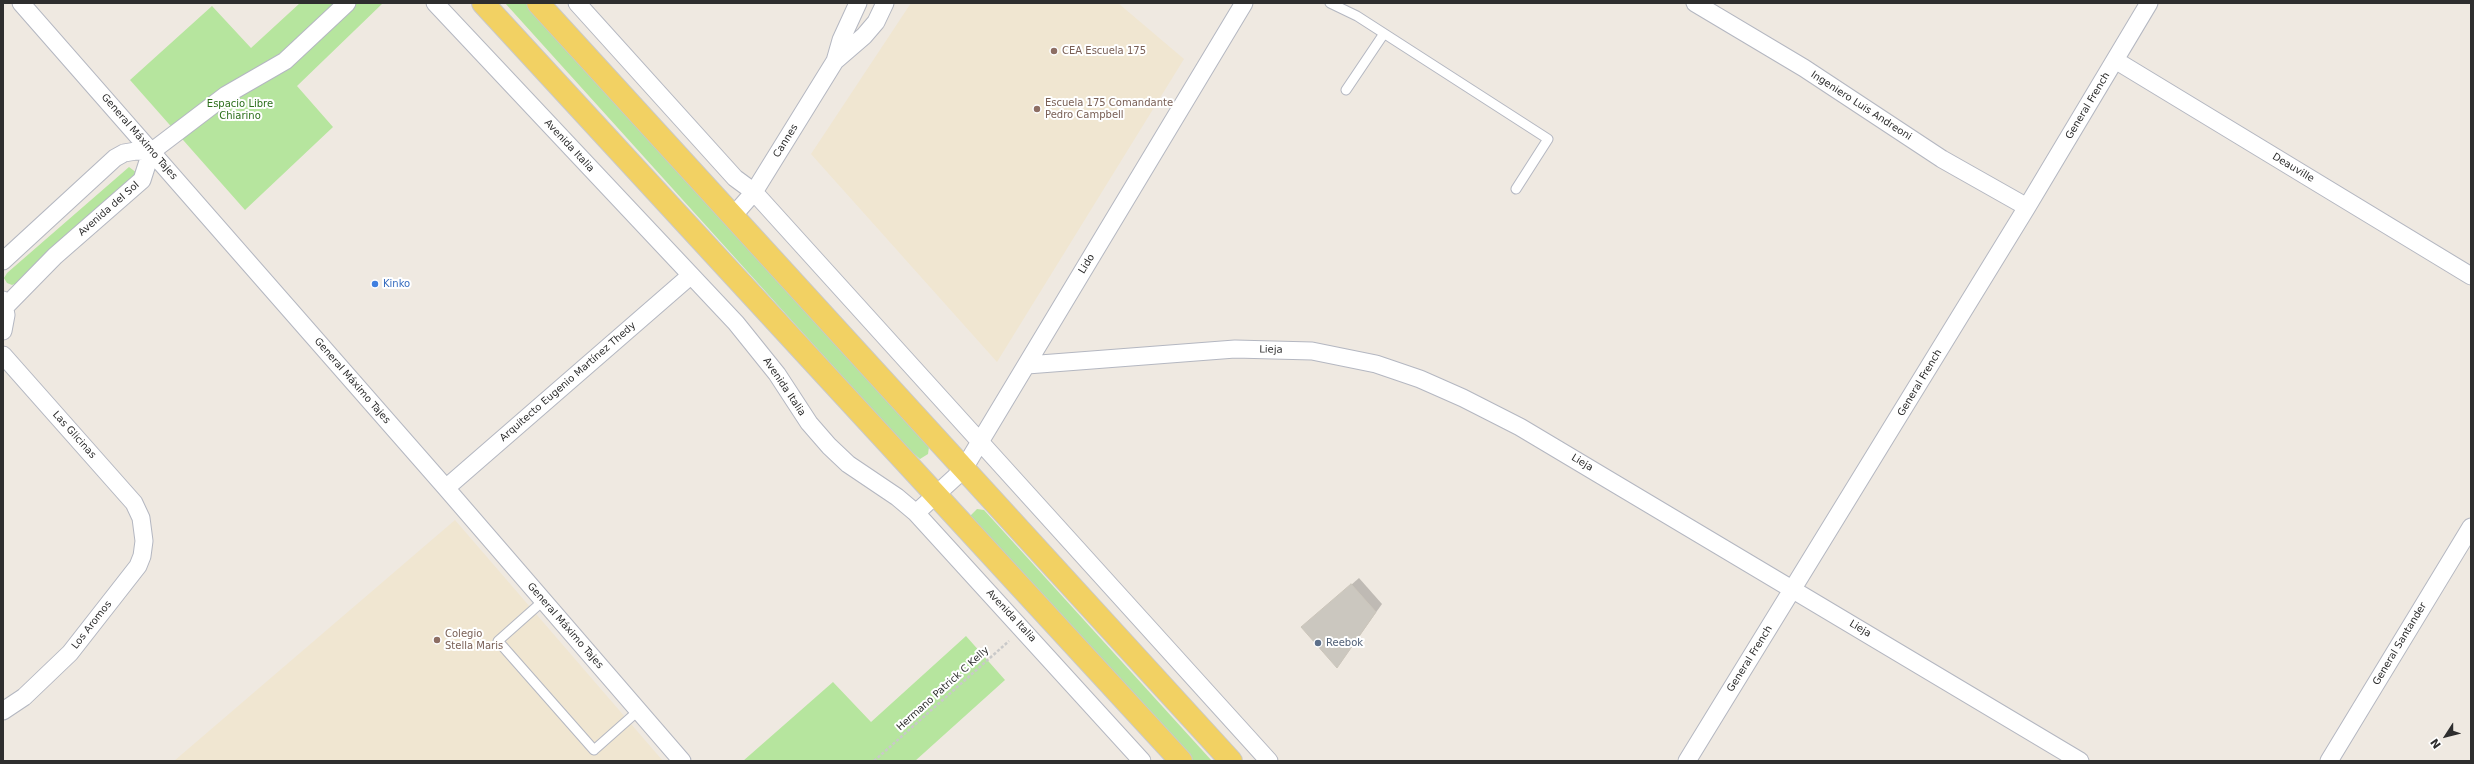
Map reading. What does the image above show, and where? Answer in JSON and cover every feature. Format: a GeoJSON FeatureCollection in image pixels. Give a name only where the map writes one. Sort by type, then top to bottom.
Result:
{"type":"FeatureCollection","features":[{"type":"Feature","properties":{"kind":"main road"},"geometry":{"type":"LineString","coordinates":[[483,3],[1181,761]]}},
{"type":"Feature","properties":{"kind":"main road"},"geometry":{"type":"LineString","coordinates":[[538,3],[963,470],[1066,578],[1231,761]]}},
{"type":"Feature","properties":{"kind":"street","name":"General Máximo Tajes"},"geometry":{"type":"LineString","coordinates":[[20,3],[446,488],[682,761]]}},
{"type":"Feature","properties":{"kind":"street"},"geometry":{"type":"LineString","coordinates":[[3,261],[115,158],[124,153],[136,151],[151,152],[226,95],[285,61],[347,3]]}},
{"type":"Feature","properties":{"kind":"street","name":"Avenida Italia"},"geometry":{"type":"LineString","coordinates":[[435,3],[690,276],[736,323],[777,374],[809,423],[829,446],[848,464],[896,497],[916,513],[1142,761]]}},
{"type":"Feature","properties":{"kind":"street"},"geometry":{"type":"LineString","coordinates":[[577,3],[735,178],[754,192],[1269,761]]}},
{"type":"Feature","properties":{"kind":"street","name":"Cannes"},"geometry":{"type":"LineString","coordinates":[[733,216],[754,192],[835,61],[841,40],[858,3]]}},
{"type":"Feature","properties":{"kind":"street","name":"Cannes"},"geometry":{"type":"LineString","coordinates":[[835,61],[864,36],[876,22],[885,3]]}},
{"type":"Feature","properties":{"kind":"street","name":"Lido"},"geometry":{"type":"LineString","coordinates":[[916,513],[963,470],[1244,3]]}},
{"type":"Feature","properties":{"kind":"street","name":"Ingeniero Luis Andreoni"},"geometry":{"type":"LineString","coordinates":[[1695,3],[1804,68],[1942,159],[2027,207]]}},
{"type":"Feature","properties":{"kind":"street","name":"General French"},"geometry":{"type":"LineString","coordinates":[[1687,761],[1794,589],[2027,207],[2149,3]]}},
{"type":"Feature","properties":{"kind":"street","name":"Deauville"},"geometry":{"type":"LineString","coordinates":[[2115,60],[2471,276]]}},
{"type":"Feature","properties":{"kind":"street","name":"Avenida del Sol"},"geometry":{"type":"LineString","coordinates":[[4,304],[142,180],[151,152]]}},
{"type":"Feature","properties":{"kind":"street","name":"Arquitecto Eugenio Martínez Thedy"},"geometry":{"type":"LineString","coordinates":[[446,488],[690,276]]}},
{"type":"Feature","properties":{"kind":"street"},"geometry":{"type":"LineString","coordinates":[[3,331],[6,315],[4,304]]}},
{"type":"Feature","properties":{"kind":"street","name":"Lieja"},"geometry":{"type":"LineString","coordinates":[[1027,365],[1235,349],[1312,351],[1376,364],[1463,398],[1520,427],[1794,589],[2080,761]]}},
{"type":"Feature","properties":{"kind":"street","name":"Las Glicinas"},"geometry":{"type":"LineString","coordinates":[[3,355],[122,488],[134,503],[141,518]]}},
{"type":"Feature","properties":{"kind":"street","name":"Los Aromos"},"geometry":{"type":"LineString","coordinates":[[3,711],[24,697],[61,662],[138,566],[144,548],[141,518]]}},
{"type":"Feature","properties":{"kind":"street","name":"General Santander"},"geometry":{"type":"LineString","coordinates":[[2329,761],[2471,527]]}},
{"type":"Feature","properties":{"kind":"lane"},"geometry":{"type":"LineString","coordinates":[[1330,3],[1357,16],[1383,35],[1548,139],[1516,189]]}},
{"type":"Feature","properties":{"kind":"lane"},"geometry":{"type":"LineString","coordinates":[[1346,90],[1383,35]]}},
{"type":"Feature","properties":{"kind":"lane"},"geometry":{"type":"LineString","coordinates":[[543,601],[498,641],[594,750],[638,711]]}},
{"type":"Feature","properties":{"kind":"path","name":"Hermano Patrick C Kelly"},"geometry":{"type":"LineString","coordinates":[[874,761],[1022,628]]}},
{"type":"Feature","properties":{"kind":"shaded area"},"geometry":{"type":"Polygon","coordinates":[[[911,3],[1118,3],[1184,59],[997,362],[811,154],[911,3]]]}},
{"type":"Feature","properties":{"kind":"shaded area","name":"Colegio Stella Maris"},"geometry":{"type":"Polygon","coordinates":[[[455,520],[663,761],[174,761],[455,520]]]}},
{"type":"Feature","properties":{"kind":"green space","name":"Espacio Libre Chiarino"},"geometry":{"type":"Polygon","coordinates":[[[300,3],[383,3],[297,86],[333,127],[245,210],[130,80],[212,6],[251,48],[300,3]]]}},
{"type":"Feature","properties":{"kind":"green space"},"geometry":{"type":"Polygon","coordinates":[[[505,3],[528,3],[929,447],[928,454],[920,459],[905,446],[505,3]]]}},
{"type":"Feature","properties":{"kind":"green space"},"geometry":{"type":"Polygon","coordinates":[[[129,167],[137,173],[133,180],[17,283],[12,285],[7,283],[4,278],[7,273],[129,167]]]}},
{"type":"Feature","properties":{"kind":"green space"},"geometry":{"type":"Polygon","coordinates":[[[977,509],[984,510],[1212,761],[1189,761],[971,519],[971,515],[977,509]]]}},
{"type":"Feature","properties":{"kind":"green space"},"geometry":{"type":"Polygon","coordinates":[[[966,636],[1005,680],[915,761],[743,761],[833,682],[871,722],[966,636]]]}},
{"type":"Feature","properties":{"kind":"building"},"geometry":{"type":"Polygon","coordinates":[[[1351,584],[1376,612],[1337,668],[1301,627],[1351,584]]]}},
{"type":"Feature","properties":{"kind":"place","name":"CEA Escuela 175"},"geometry":{"type":"Point","coordinates":[1054,51]}},
{"type":"Feature","properties":{"kind":"place","name":"Escuela 175 Comandante Pedro Campbell"},"geometry":{"type":"Point","coordinates":[1037,109]}},
{"type":"Feature","properties":{"kind":"place","name":"Kinko"},"geometry":{"type":"Point","coordinates":[375,284]}},
{"type":"Feature","properties":{"kind":"place","name":"Colegio Stella Maris"},"geometry":{"type":"Point","coordinates":[437,640]}},
{"type":"Feature","properties":{"kind":"place","name":"Reebok"},"geometry":{"type":"Point","coordinates":[1318,643]}}]}
